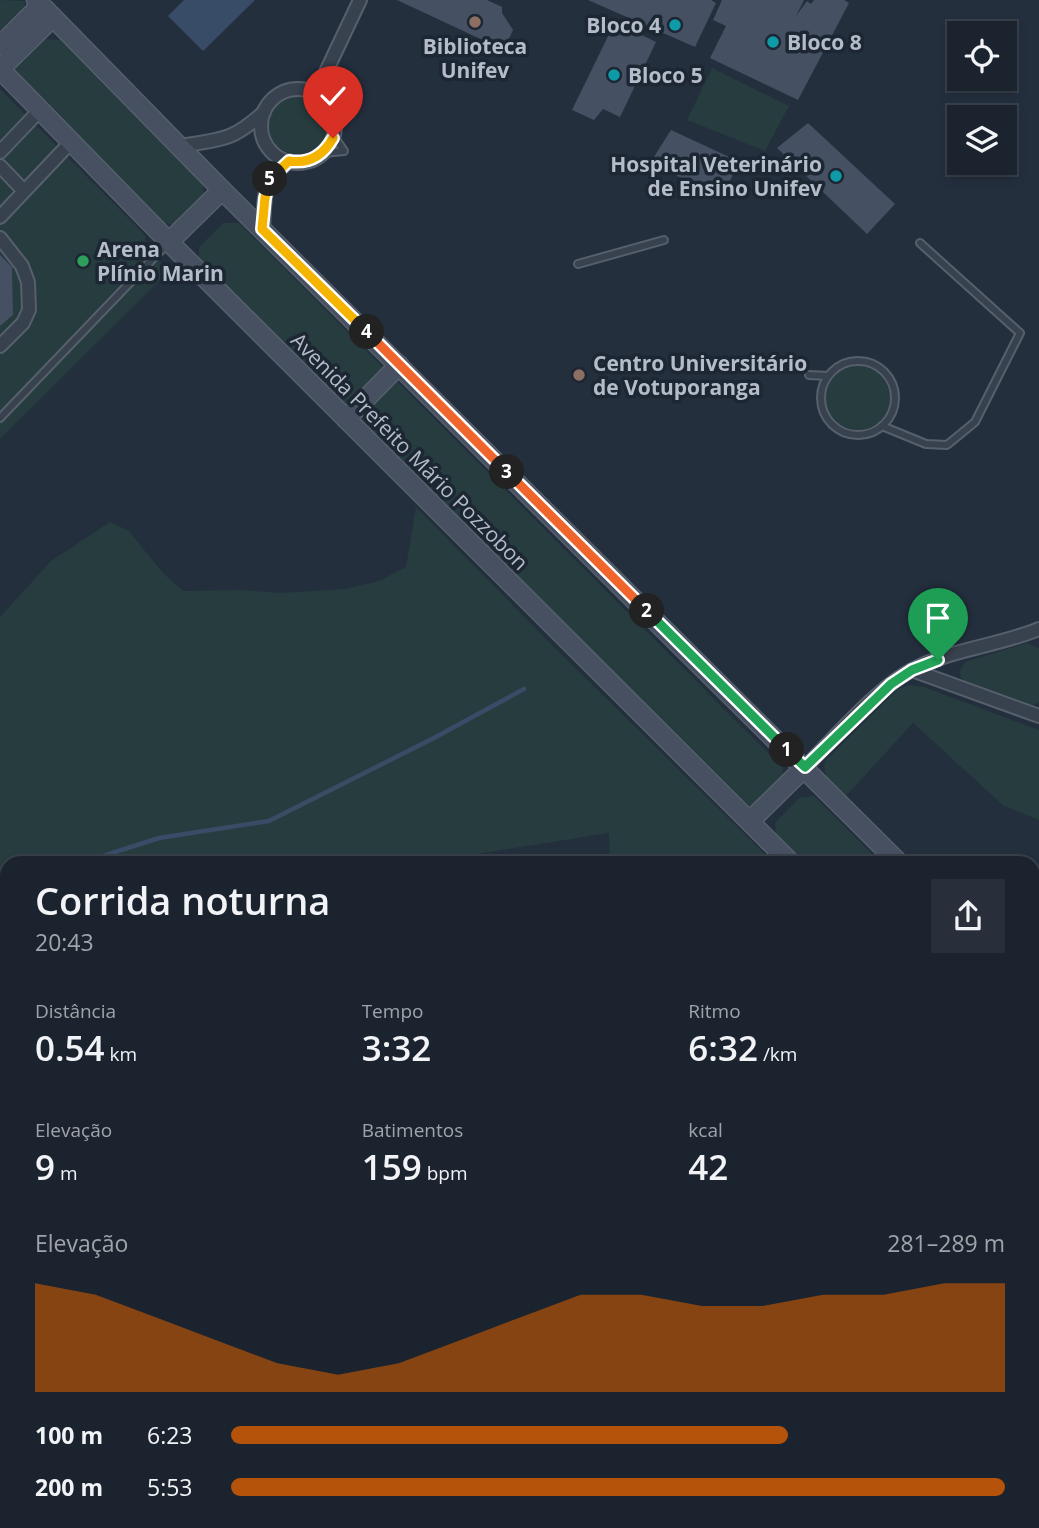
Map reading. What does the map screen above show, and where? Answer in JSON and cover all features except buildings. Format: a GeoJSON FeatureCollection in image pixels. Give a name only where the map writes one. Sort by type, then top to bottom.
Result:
{"type":"FeatureCollection","features":[{"type":"Feature","properties":{"kind":"street"},"geometry":{"type":"LineString","coordinates":[[321,97],[325,74],[360,0]]}},
{"type":"Feature","properties":{"kind":"street"},"geometry":{"type":"LineString","coordinates":[[0,46],[46,6]]}},
{"type":"Feature","properties":{"kind":"street"},"geometry":{"type":"LineString","coordinates":[[3,76],[46,6]]}},
{"type":"Feature","properties":{"kind":"street"},"geometry":{"type":"LineString","coordinates":[[46,6],[222,190],[893,856]]}},
{"type":"Feature","properties":{"kind":"street"},"geometry":{"type":"LineString","coordinates":[[304,89],[325,74]]}},
{"type":"Feature","properties":{"kind":"street","name":"Avenida Prefeito Mário Pozzobon"},"geometry":{"type":"LineString","coordinates":[[3,76],[784,856]]}},
{"type":"Feature","properties":{"kind":"street"},"geometry":{"type":"LineString","coordinates":[[304,89],[321,97],[332,111],[335,120],[334,135],[323,153],[307,161],[280,158],[267,145],[261,128],[268,105],[288,90],[304,89]]}},
{"type":"Feature","properties":{"kind":"street"},"geometry":{"type":"LineString","coordinates":[[24,191],[1,169],[9,160],[1,149],[40,110]]}},
{"type":"Feature","properties":{"kind":"street"},"geometry":{"type":"LineString","coordinates":[[180,146],[231,137],[264,112]]}},
{"type":"Feature","properties":{"kind":"street"},"geometry":{"type":"LineString","coordinates":[[0,217],[71,142]]}},
{"type":"Feature","properties":{"kind":"street"},"geometry":{"type":"LineString","coordinates":[[262,229],[268,184],[272,176],[289,161]]}},
{"type":"Feature","properties":{"kind":"street"},"geometry":{"type":"LineString","coordinates":[[169,242],[222,190]]}},
{"type":"Feature","properties":{"kind":"street"},"geometry":{"type":"LineString","coordinates":[[0,238],[22,266],[28,282],[29,310],[23,323],[0,346]]}},
{"type":"Feature","properties":{"kind":"street"},"geometry":{"type":"LineString","coordinates":[[346,419],[399,365]]}},
{"type":"Feature","properties":{"kind":"street"},"geometry":{"type":"LineString","coordinates":[[750,821],[891,684],[912,670],[1037,632]]}},
{"type":"Feature","properties":{"kind":"street"},"geometry":{"type":"LineString","coordinates":[[912,670],[1039,716]]}},
{"type":"Feature","properties":{"kind":"lane"},"geometry":{"type":"LineString","coordinates":[[578,264],[664,240]]}},
{"type":"Feature","properties":{"kind":"lane"},"geometry":{"type":"LineString","coordinates":[[0,418],[169,242]]}},
{"type":"Feature","properties":{"kind":"lane"},"geometry":{"type":"LineString","coordinates":[[882,426],[926,444],[947,445],[975,422],[1020,333],[920,243]]}},
{"type":"Feature","properties":{"kind":"lane"},"geometry":{"type":"LineString","coordinates":[[860,361],[873,364],[891,381],[895,393],[894,405],[882,426],[862,435],[841,431],[832,425],[821,406],[823,385],[837,367],[860,361]]}},
{"type":"Feature","properties":{"kind":"lane"},"geometry":{"type":"LineString","coordinates":[[823,385],[809,374],[828,376]]}},
{"type":"Feature","properties":{"kind":"green space"},"geometry":{"type":"Polygon","coordinates":[[[0,0],[25,1],[23,15],[0,38],[0,0]]]}},
{"type":"Feature","properties":{"kind":"green space"},"geometry":{"type":"Polygon","coordinates":[[[41,39],[62,40],[203,182],[204,199],[174,225],[159,222],[15,78],[16,62],[41,39]]]}},
{"type":"Feature","properties":{"kind":"green space"},"geometry":{"type":"Polygon","coordinates":[[[712,68],[789,106],[765,151],[687,120],[712,68]]]}},
{"type":"Feature","properties":{"kind":"green space","name":"Arena Plínio Marin"},"geometry":{"type":"Polygon","coordinates":[[[0,89],[145,235],[146,247],[177,278],[162,278],[0,439],[0,326],[13,315],[12,267],[0,255],[0,89]]]}},
{"type":"Feature","properties":{"kind":"green space"},"geometry":{"type":"Polygon","coordinates":[[[298,94],[310,96],[323,107],[328,124],[326,136],[315,149],[298,154],[286,152],[273,141],[268,124],[270,112],[281,99],[298,94]]]}},
{"type":"Feature","properties":{"kind":"green space"},"geometry":{"type":"Polygon","coordinates":[[[223,223],[239,223],[783,768],[782,784],[758,806],[741,806],[199,264],[199,247],[223,223]]]}},
{"type":"Feature","properties":{"kind":"green space"},"geometry":{"type":"Polygon","coordinates":[[[858,366],[876,372],[884,380],[890,398],[884,416],[876,424],[858,430],[840,424],[832,416],[826,398],[832,380],[840,372],[858,366]]]}},
{"type":"Feature","properties":{"kind":"green space"},"geometry":{"type":"Polygon","coordinates":[[[416,507],[767,856],[610,856],[609,833],[465,856],[0,856],[0,617],[51,561],[110,522],[129,531],[162,572],[183,591],[240,590],[280,593],[345,589],[379,581],[406,567],[416,507]]]}},
{"type":"Feature","properties":{"kind":"green space"},"geometry":{"type":"Polygon","coordinates":[[[1027,643],[1039,648],[1039,703],[1032,705],[970,684],[961,678],[960,670],[965,662],[1027,643]]]}},
{"type":"Feature","properties":{"kind":"green space"},"geometry":{"type":"Polygon","coordinates":[[[909,685],[924,687],[1039,730],[1039,820],[1004,806],[913,723],[844,798],[827,777],[825,761],[898,689],[909,685]]]}},
{"type":"Feature","properties":{"kind":"green space"},"geometry":{"type":"Polygon","coordinates":[[[814,796],[874,856],[795,856],[776,837],[775,823],[799,798],[814,796]]]}},
{"type":"Feature","properties":{"kind":"water"},"geometry":{"type":"Polygon","coordinates":[[[184,0],[255,0],[203,51],[168,16],[184,0]]]}},
{"type":"Feature","properties":{"kind":"waterway"},"geometry":{"type":"LineString","coordinates":[[103,856],[159,838],[269,821],[432,739],[524,689]]}},
{"type":"Feature","properties":{"kind":"place","name":"Biblioteca Unifev"},"geometry":{"type":"Point","coordinates":[475,22]}},
{"type":"Feature","properties":{"kind":"place","name":"Bloco 4"},"geometry":{"type":"Point","coordinates":[675,25]}},
{"type":"Feature","properties":{"kind":"place","name":"Bloco 8"},"geometry":{"type":"Point","coordinates":[773,42]}},
{"type":"Feature","properties":{"kind":"place","name":"Bloco 5"},"geometry":{"type":"Point","coordinates":[614,75]}},
{"type":"Feature","properties":{"kind":"place","name":"Hospital Veterinário de Ensino Unifev"},"geometry":{"type":"Point","coordinates":[836,176]}},
{"type":"Feature","properties":{"kind":"place","name":"Arena Plínio Marin"},"geometry":{"type":"Point","coordinates":[83,261]}},
{"type":"Feature","properties":{"kind":"place","name":"Centro Universitário de Votuporanga"},"geometry":{"type":"Point","coordinates":[579,375]}},
{"type":"Feature","properties":{"kind":"route"},"geometry":{"type":"LineString","coordinates":[[333,138],[323,153],[315,158],[289,161],[272,176],[265,198],[262,229],[805,767],[891,684],[912,670],[938,660]]}}]}
